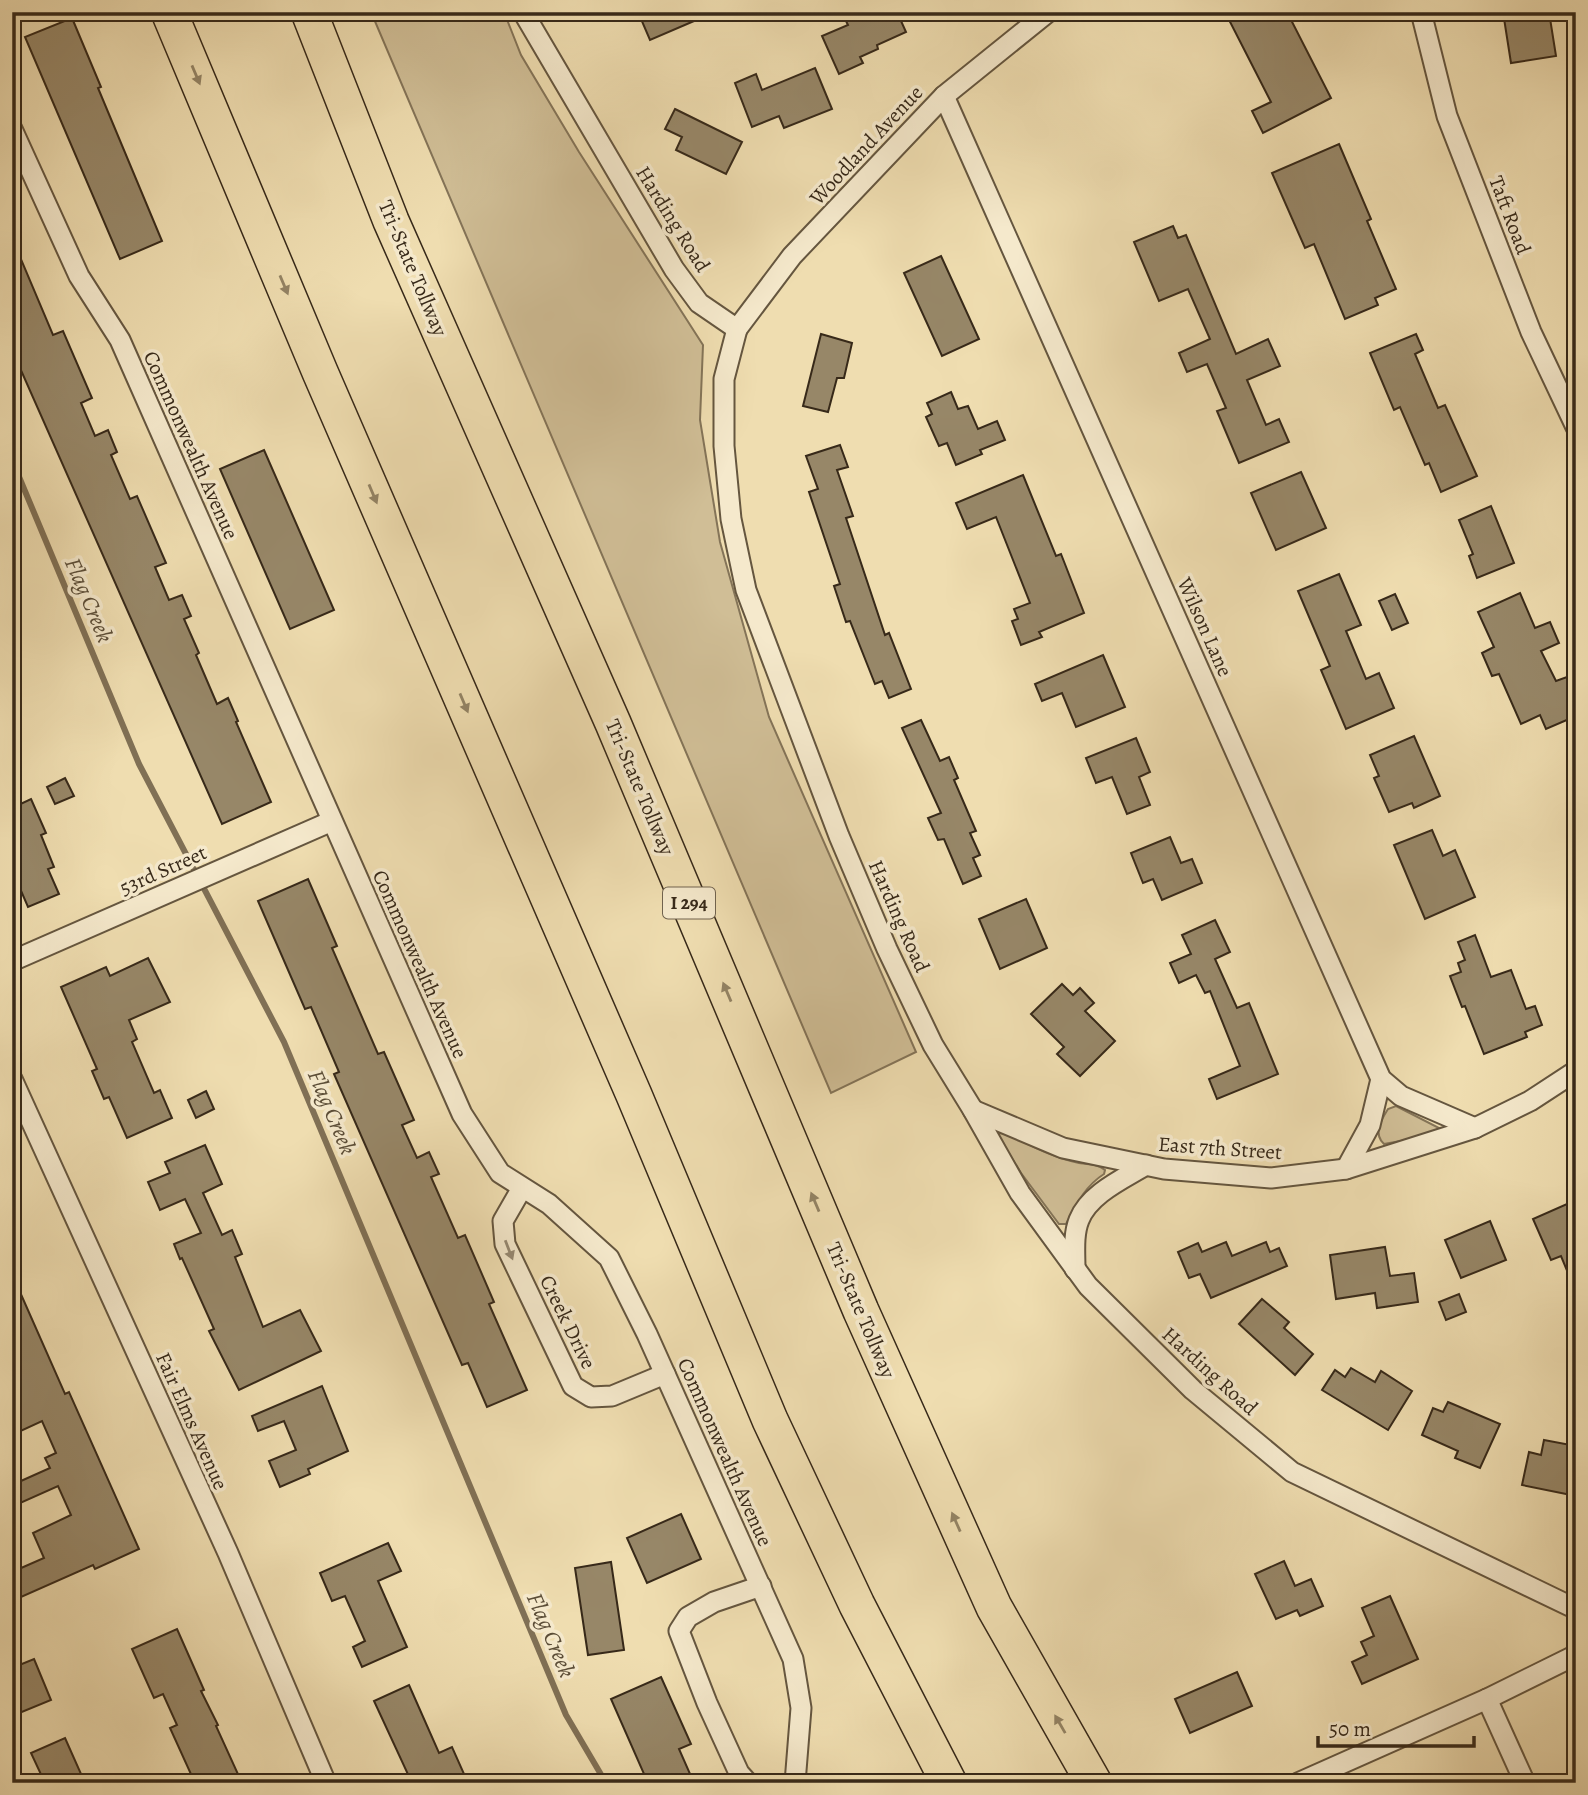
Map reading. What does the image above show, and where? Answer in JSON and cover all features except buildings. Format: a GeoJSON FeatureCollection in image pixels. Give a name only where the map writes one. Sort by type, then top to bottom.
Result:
{"type":"FeatureCollection","features":[{"type":"Feature","properties":{"kind":"highway"},"geometry":{"type":"LineString","coordinates":[[169,12],[320,372],[628,1082],[770,1420],[857,1605],[948,1783]]}},
{"type":"Feature","properties":{"kind":"highway","name":"Tri-State Tollway"},"geometry":{"type":"LineString","coordinates":[[309,12],[391,221],[613,723],[866,1323],[994,1607],[1094,1783]]}},
{"type":"Feature","properties":{"kind":"street","name":"Harding Road"},"geometry":{"type":"LineString","coordinates":[[523,12],[674,269],[699,303],[737,328],[724,379],[724,446],[731,519],[746,590],[829,811],[887,949],[933,1045],[1020,1193],[1088,1286],[1193,1390],[1292,1472],[1576,1609]]}},
{"type":"Feature","properties":{"kind":"street","name":"Woodland Avenue"},"geometry":{"type":"LineString","coordinates":[[737,328],[792,256],[944,96],[1048,12]]}},
{"type":"Feature","properties":{"kind":"street","name":"Taft Road"},"geometry":{"type":"LineString","coordinates":[[1422,12],[1447,116],[1531,332],[1576,427]]}},
{"type":"Feature","properties":{"kind":"street","name":"Wilson Lane"},"geometry":{"type":"LineString","coordinates":[[944,96],[1381,1079],[1401,1096],[1475,1128]]}},
{"type":"Feature","properties":{"kind":"street","name":"Commonwealth Avenue"},"geometry":{"type":"LineString","coordinates":[[12,129],[79,276],[120,341],[462,1114],[500,1173],[549,1204],[609,1258],[665,1374],[793,1659],[801,1708],[795,1783]]}},
{"type":"Feature","properties":{"kind":"street","name":"53rd Street"},"geometry":{"type":"LineString","coordinates":[[12,961],[332,821]]}},
{"type":"Feature","properties":{"kind":"street","name":"East 7th Street"},"geometry":{"type":"LineString","coordinates":[[973,1110],[1063,1148],[1146,1165],[1271,1178],[1346,1169],[1475,1128],[1530,1101],[1576,1071]]}},
{"type":"Feature","properties":{"kind":"street","name":"Fair Elms Avenue"},"geometry":{"type":"LineString","coordinates":[[12,1079],[229,1555],[326,1783]]}},
{"type":"Feature","properties":{"kind":"street"},"geometry":{"type":"LineString","coordinates":[[1346,1169],[1370,1125],[1381,1079]]}},
{"type":"Feature","properties":{"kind":"street"},"geometry":{"type":"LineString","coordinates":[[1075,1269],[1075,1238],[1079,1219],[1090,1202],[1146,1165]]}},
{"type":"Feature","properties":{"kind":"street","name":"Creek Drive"},"geometry":{"type":"LineString","coordinates":[[522,1188],[503,1221],[505,1244],[572,1386],[591,1397],[612,1396],[665,1374]]}},
{"type":"Feature","properties":{"kind":"street"},"geometry":{"type":"LineString","coordinates":[[748,1783],[739,1773],[707,1703],[679,1631],[688,1617],[714,1602],[761,1586]]}},
{"type":"Feature","properties":{"kind":"street"},"geometry":{"type":"LineString","coordinates":[[1297,1783],[1487,1699],[1576,1655]]}},
{"type":"Feature","properties":{"kind":"street"},"geometry":{"type":"LineString","coordinates":[[1487,1699],[1525,1783]]}},
{"type":"Feature","properties":{"kind":"shaded area"},"geometry":{"type":"Polygon","coordinates":[[[371,12],[504,12],[521,55],[579,152],[703,345],[700,420],[720,542],[769,717],[916,1052],[831,1093],[371,12]]]}},
{"type":"Feature","properties":{"kind":"shaded area"},"geometry":{"type":"Polygon","coordinates":[[[1396,1106],[1443,1130],[1423,1137],[1384,1144],[1379,1136],[1379,1127],[1388,1109],[1396,1106]]]}},
{"type":"Feature","properties":{"kind":"shaded area"},"geometry":{"type":"Polygon","coordinates":[[[1000,1133],[1060,1158],[1096,1165],[1105,1170],[1082,1196],[1066,1224],[1059,1224],[1021,1173],[998,1136],[1000,1133]]]}},
{"type":"Feature","properties":{"kind":"waterway","name":"Flag Creek"},"geometry":{"type":"LineString","coordinates":[[12,460],[139,764],[284,1042],[566,1715],[606,1783]]}}]}
